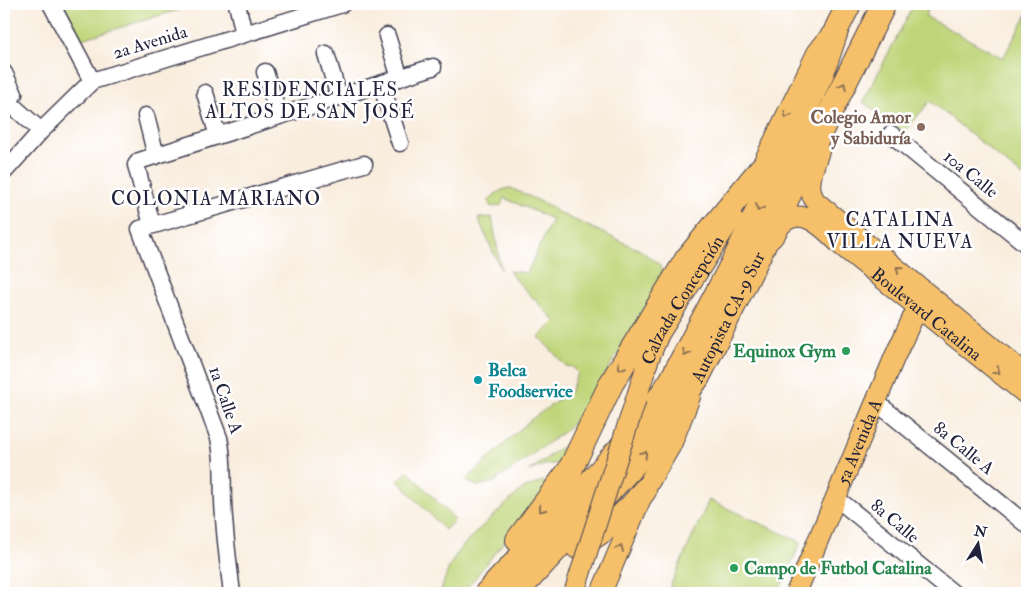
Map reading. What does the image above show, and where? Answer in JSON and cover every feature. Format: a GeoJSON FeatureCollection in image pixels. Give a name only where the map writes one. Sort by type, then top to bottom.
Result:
{"type":"FeatureCollection","features":[{"type":"Feature","properties":{"kind":"highway","name":"Autopista CA-9 Sur"},"geometry":{"type":"LineString","coordinates":[[487,593],[588,486],[644,421],[671,381],[736,257],[822,73],[837,28],[850,4]]}},
{"type":"Feature","properties":{"kind":"highway","name":"Autopista CA-9 Sur"},"geometry":{"type":"LineString","coordinates":[[516,593],[545,564],[648,449],[698,377],[884,4]]}},
{"type":"Feature","properties":{"kind":"highway"},"geometry":{"type":"LineString","coordinates":[[480,593],[570,470],[611,384],[687,259],[760,170]]}},
{"type":"Feature","properties":{"kind":"highway"},"geometry":{"type":"LineString","coordinates":[[545,564],[604,531],[624,515],[644,491]]}},
{"type":"Feature","properties":{"kind":"main road","name":"Calzada Concepción"},"geometry":{"type":"LineString","coordinates":[[574,593],[648,358],[659,334],[760,170],[817,53],[837,28]]}},
{"type":"Feature","properties":{"kind":"main road","name":"Boulevard Catalina"},"geometry":{"type":"LineString","coordinates":[[826,120],[810,181],[813,198],[924,300],[980,348],[1027,395]]}},
{"type":"Feature","properties":{"kind":"main road","name":"Boulevard Catalina"},"geometry":{"type":"LineString","coordinates":[[758,254],[770,242],[782,223],[793,218],[805,218],[822,227],[842,246],[924,300]]}},
{"type":"Feature","properties":{"kind":"main road","name":"5a Avenida A"},"geometry":{"type":"LineString","coordinates":[[796,593],[876,402],[924,300]]}},
{"type":"Feature","properties":{"kind":"main road","name":"Boulevard Catalina"},"geometry":{"type":"LineString","coordinates":[[980,348],[1027,376]]}},
{"type":"Feature","properties":{"kind":"main road"},"geometry":{"type":"LineString","coordinates":[[601,593],[644,491],[671,445],[698,377]]}},
{"type":"Feature","properties":{"kind":"street"},"geometry":{"type":"LineString","coordinates":[[51,4],[92,81]]}},
{"type":"Feature","properties":{"kind":"street"},"geometry":{"type":"LineString","coordinates":[[237,4],[244,34]]}},
{"type":"Feature","properties":{"kind":"street","name":"2a Avenida"},"geometry":{"type":"LineString","coordinates":[[4,172],[41,131],[92,81],[335,5]]}},
{"type":"Feature","properties":{"kind":"street"},"geometry":{"type":"LineString","coordinates":[[387,36],[400,78]]}},
{"type":"Feature","properties":{"kind":"street"},"geometry":{"type":"LineString","coordinates":[[326,54],[340,97]]}},
{"type":"Feature","properties":{"kind":"street"},"geometry":{"type":"LineString","coordinates":[[146,116],[156,156],[433,67]]}},
{"type":"Feature","properties":{"kind":"street"},"geometry":{"type":"LineString","coordinates":[[266,72],[279,116]]}},
{"type":"Feature","properties":{"kind":"street"},"geometry":{"type":"LineString","coordinates":[[4,73],[14,94],[6,100],[41,131]]}},
{"type":"Feature","properties":{"kind":"street"},"geometry":{"type":"LineString","coordinates":[[381,84],[400,143]]}},
{"type":"Feature","properties":{"kind":"street"},"geometry":{"type":"LineString","coordinates":[[205,93],[218,136]]}},
{"type":"Feature","properties":{"kind":"street","name":"10a Calle"},"geometry":{"type":"LineString","coordinates":[[890,134],[1027,245]]}},
{"type":"Feature","properties":{"kind":"street","name":"1a Calle A"},"geometry":{"type":"LineString","coordinates":[[156,156],[138,162],[136,165],[145,197],[146,227],[220,438],[223,455],[223,501],[226,545],[232,593]]}},
{"type":"Feature","properties":{"kind":"street"},"geometry":{"type":"LineString","coordinates":[[146,227],[364,164]]}},
{"type":"Feature","properties":{"kind":"street","name":"8a Calle A"},"geometry":{"type":"LineString","coordinates":[[876,402],[1027,525]]}},
{"type":"Feature","properties":{"kind":"street","name":"8a Calle"},"geometry":{"type":"LineString","coordinates":[[835,497],[952,593]]}},
{"type":"Feature","properties":{"kind":"green space"},"geometry":{"type":"Polygon","coordinates":[[[63,4],[177,4],[178,10],[82,39],[63,4]]]}},
{"type":"Feature","properties":{"kind":"green space"},"geometry":{"type":"Polygon","coordinates":[[[914,4],[931,4],[925,16],[1003,58],[1027,14],[1027,180],[930,101],[904,133],[863,102],[914,4]]]}},
{"type":"Feature","properties":{"kind":"green space"},"geometry":{"type":"Polygon","coordinates":[[[511,188],[552,207],[555,211],[640,250],[659,264],[664,276],[597,389],[566,430],[494,482],[478,486],[465,481],[529,421],[570,392],[578,373],[573,367],[566,366],[539,337],[555,321],[509,271],[527,273],[552,219],[504,198],[501,205],[490,206],[489,200],[494,195],[501,190],[511,188]]]}},
{"type":"Feature","properties":{"kind":"green space"},"geometry":{"type":"Polygon","coordinates":[[[492,217],[501,270],[478,218],[492,217]]]}},
{"type":"Feature","properties":{"kind":"green space"},"geometry":{"type":"Polygon","coordinates":[[[582,432],[568,462],[544,465],[529,471],[582,432]]]}},
{"type":"Feature","properties":{"kind":"green space"},"geometry":{"type":"Polygon","coordinates":[[[408,471],[455,520],[445,530],[398,481],[408,471]]]}},
{"type":"Feature","properties":{"kind":"green space"},"geometry":{"type":"Polygon","coordinates":[[[542,481],[550,484],[463,593],[440,593],[449,567],[459,550],[521,490],[542,481]]]}},
{"type":"Feature","properties":{"kind":"green space","name":"Campo de Futbol Catalina"},"geometry":{"type":"Polygon","coordinates":[[[709,500],[801,542],[778,593],[667,593],[709,500]]]}},
{"type":"Feature","properties":{"kind":"place","name":"Colegio Amor y Sabiduría"},"geometry":{"type":"Point","coordinates":[921,127]}},
{"type":"Feature","properties":{"kind":"place","name":"Equinox Gym"},"geometry":{"type":"Point","coordinates":[846,351]}},
{"type":"Feature","properties":{"kind":"place","name":"Belca Foodservice"},"geometry":{"type":"Point","coordinates":[478,380]}},
{"type":"Feature","properties":{"kind":"place","name":"Campo de Futbol Catalina"},"geometry":{"type":"Point","coordinates":[734,568]}},
{"type":"Feature","properties":{"kind":"district","name":"RESIDENCIALES ALTOS DE SAN JOSÉ"},"geometry":{"type":"Point","coordinates":[310,100]}},
{"type":"Feature","properties":{"kind":"district","name":"COLONIA MARIANO"},"geometry":{"type":"Point","coordinates":[216,198]}},
{"type":"Feature","properties":{"kind":"district","name":"CATALINA VILLA NUEVA"},"geometry":{"type":"Point","coordinates":[900,230]}}]}
